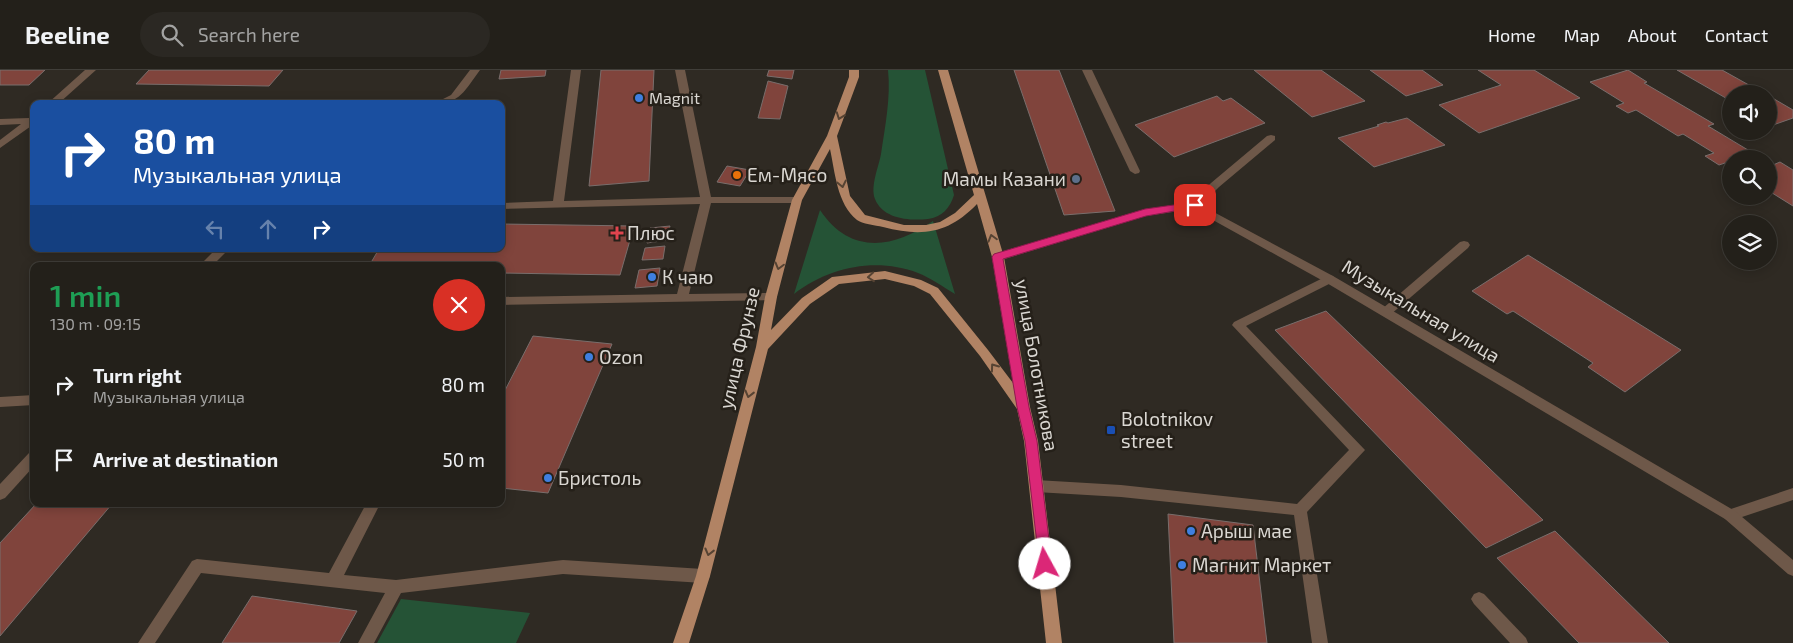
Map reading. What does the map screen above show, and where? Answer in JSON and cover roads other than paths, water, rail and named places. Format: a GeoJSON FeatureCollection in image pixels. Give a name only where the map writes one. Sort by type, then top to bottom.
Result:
{"type":"FeatureCollection","features":[{"type":"Feature","properties":{"kind":"main road","name":"улица Фрунзе"},"geometry":{"type":"LineString","coordinates":[[682,643],[703,576],[762,347],[771,297],[797,200],[832,136],[854,77],[854,70]]}},
{"type":"Feature","properties":{"kind":"main road","name":"улица Болотникова"},"geometry":{"type":"LineString","coordinates":[[943,70],[998,257],[1023,407],[1031,441],[1054,643]]}},
{"type":"Feature","properties":{"kind":"main road"},"geometry":{"type":"LineString","coordinates":[[832,136],[845,197],[861,218],[904,229],[926,229],[943,225],[958,216],[980,195]]}},
{"type":"Feature","properties":{"kind":"main road"},"geometry":{"type":"LineString","coordinates":[[762,347],[806,302],[836,280],[885,275],[934,291],[984,353],[1023,407]]}},
{"type":"Feature","properties":{"kind":"street"},"geometry":{"type":"LineString","coordinates":[[57,100],[91,70]]}},
{"type":"Feature","properties":{"kind":"street"},"geometry":{"type":"LineString","coordinates":[[447,100],[454,97],[475,70]]}},
{"type":"Feature","properties":{"kind":"street"},"geometry":{"type":"LineString","coordinates":[[558,204],[576,70]]}},
{"type":"Feature","properties":{"kind":"street"},"geometry":{"type":"LineString","coordinates":[[680,70],[706,200],[682,299]]}},
{"type":"Feature","properties":{"kind":"street"},"geometry":{"type":"LineString","coordinates":[[1087,70],[1134,171]]}},
{"type":"Feature","properties":{"kind":"street"},"geometry":{"type":"LineString","coordinates":[[0,122],[30,120]]}},
{"type":"Feature","properties":{"kind":"street"},"geometry":{"type":"LineString","coordinates":[[0,145],[30,122]]}},
{"type":"Feature","properties":{"kind":"street"},"geometry":{"type":"LineString","coordinates":[[998,257],[1145,213],[1195,205],[1272,138]]}},
{"type":"Feature","properties":{"kind":"street"},"geometry":{"type":"LineString","coordinates":[[505,206],[706,200],[797,200]]}},
{"type":"Feature","properties":{"kind":"street","name":"Музыкальная улица"},"geometry":{"type":"LineString","coordinates":[[1195,205],[1386,312],[1730,515],[1793,569]]}},
{"type":"Feature","properties":{"kind":"street"},"geometry":{"type":"LineString","coordinates":[[1386,312],[1464,245]]}},
{"type":"Feature","properties":{"kind":"street"},"geometry":{"type":"LineString","coordinates":[[209,262],[220,252]]}},
{"type":"Feature","properties":{"kind":"street"},"geometry":{"type":"LineString","coordinates":[[1300,510],[1358,450],[1238,325],[1329,279]]}},
{"type":"Feature","properties":{"kind":"street"},"geometry":{"type":"LineString","coordinates":[[505,302],[771,297]]}},
{"type":"Feature","properties":{"kind":"street"},"geometry":{"type":"LineString","coordinates":[[0,402],[30,400]]}},
{"type":"Feature","properties":{"kind":"street"},"geometry":{"type":"LineString","coordinates":[[0,494],[30,461]]}},
{"type":"Feature","properties":{"kind":"street"},"geometry":{"type":"LineString","coordinates":[[1036,486],[1121,491],[1300,510]]}},
{"type":"Feature","properties":{"kind":"street"},"geometry":{"type":"LineString","coordinates":[[1730,515],[1793,494]]}},
{"type":"Feature","properties":{"kind":"street"},"geometry":{"type":"LineString","coordinates":[[333,580],[371,507]]}},
{"type":"Feature","properties":{"kind":"street"},"geometry":{"type":"LineString","coordinates":[[1300,510],[1320,643]]}},
{"type":"Feature","properties":{"kind":"street"},"geometry":{"type":"LineString","coordinates":[[146,643],[197,566],[396,587],[563,567],[703,576]]}},
{"type":"Feature","properties":{"kind":"street"},"geometry":{"type":"LineString","coordinates":[[366,643],[396,587]]}},
{"type":"Feature","properties":{"kind":"street"},"geometry":{"type":"LineString","coordinates":[[1479,599],[1520,643]]}},
{"type":"Feature","properties":{"kind":"place","name":"Magnit"},"geometry":{"type":"Point","coordinates":[639,98]}},
{"type":"Feature","properties":{"kind":"place","name":"Ем-Мясо"},"geometry":{"type":"Point","coordinates":[737,175]}},
{"type":"Feature","properties":{"kind":"place","name":"Мамы Казани"},"geometry":{"type":"Point","coordinates":[1076,179]}},
{"type":"Feature","properties":{"kind":"place","name":"Плюс"},"geometry":{"type":"Point","coordinates":[617,233]}},
{"type":"Feature","properties":{"kind":"place","name":"К чаю"},"geometry":{"type":"Point","coordinates":[652,277]}},
{"type":"Feature","properties":{"kind":"place","name":"Ozon"},"geometry":{"type":"Point","coordinates":[589,357]}},
{"type":"Feature","properties":{"kind":"place","name":"Bolotnikov street"},"geometry":{"type":"Point","coordinates":[1111,430]}},
{"type":"Feature","properties":{"kind":"place","name":"Бристоль"},"geometry":{"type":"Point","coordinates":[548,478]}},
{"type":"Feature","properties":{"kind":"place","name":"Арыш мае"},"geometry":{"type":"Point","coordinates":[1191,531]}},
{"type":"Feature","properties":{"kind":"place","name":"Магнит Маркет"},"geometry":{"type":"Point","coordinates":[1182,565]}}]}
